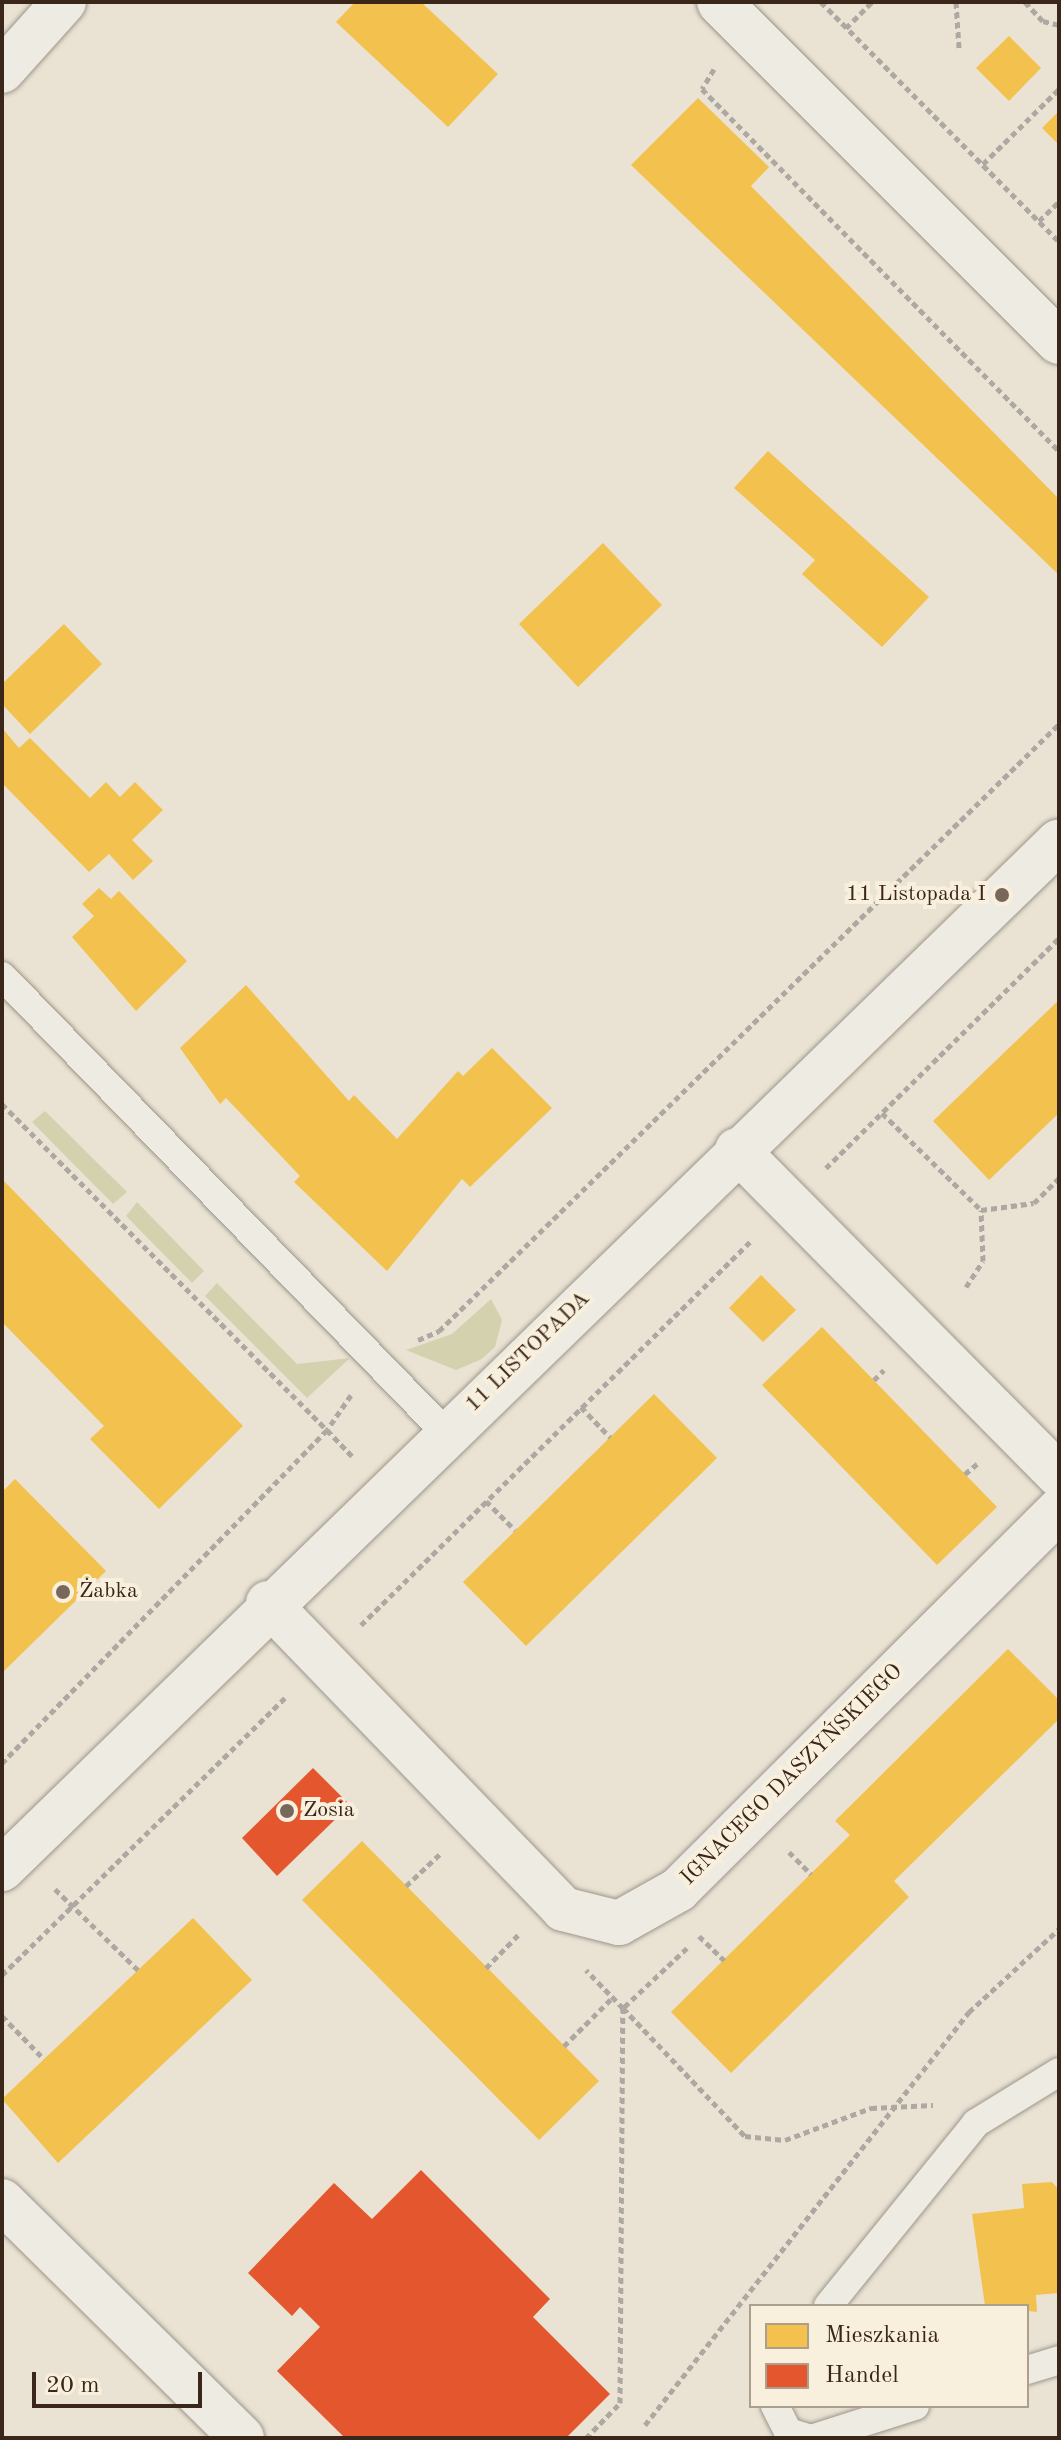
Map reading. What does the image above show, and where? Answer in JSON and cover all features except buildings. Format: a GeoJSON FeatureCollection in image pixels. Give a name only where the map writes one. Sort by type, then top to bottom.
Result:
{"type":"FeatureCollection","features":[{"type":"Feature","properties":{"kind":"street"},"geometry":{"type":"LineString","coordinates":[[2,71],[64,2]]}},
{"type":"Feature","properties":{"kind":"street"},"geometry":{"type":"LineString","coordinates":[[740,9],[1059,342]]}},
{"type":"Feature","properties":{"kind":"street","name":"11 LISTOPADA"},"geometry":{"type":"LineString","coordinates":[[2,1869],[268,1603],[1059,841]]}},
{"type":"Feature","properties":{"kind":"street"},"geometry":{"type":"LineString","coordinates":[[737,1150],[1059,1475]]}},
{"type":"Feature","properties":{"kind":"street","name":"IGNACEGO DASZYŃSKIEGO"},"geometry":{"type":"LineString","coordinates":[[268,1603],[563,1909],[619,1923],[678,1890],[1059,1510]]}},
{"type":"Feature","properties":{"kind":"street"},"geometry":{"type":"LineString","coordinates":[[2,2201],[242,2438]]}},
{"type":"Feature","properties":{"kind":"lane"},"geometry":{"type":"LineString","coordinates":[[2,976],[445,1432]]}},
{"type":"Feature","properties":{"kind":"lane"},"geometry":{"type":"LineString","coordinates":[[830,2304],[976,2123],[1059,2072]]}},
{"type":"Feature","properties":{"kind":"lane"},"geometry":{"type":"LineString","coordinates":[[1029,2369],[1059,2360]]}},
{"type":"Feature","properties":{"kind":"lane"},"geometry":{"type":"LineString","coordinates":[[776,2408],[788,2432],[811,2438],[908,2408]]}},
{"type":"Feature","properties":{"kind":"path"},"geometry":{"type":"LineString","coordinates":[[821,2],[1059,242]]}},
{"type":"Feature","properties":{"kind":"path"},"geometry":{"type":"LineString","coordinates":[[846,28],[872,2]]}},
{"type":"Feature","properties":{"kind":"path"},"geometry":{"type":"LineString","coordinates":[[956,2],[959,48]]}},
{"type":"Feature","properties":{"kind":"path"},"geometry":{"type":"LineString","coordinates":[[1025,2],[1043,21],[1059,25]]}},
{"type":"Feature","properties":{"kind":"path"},"geometry":{"type":"LineString","coordinates":[[740,9],[702,89],[1059,451]]}},
{"type":"Feature","properties":{"kind":"path"},"geometry":{"type":"LineString","coordinates":[[983,164],[1059,89]]}},
{"type":"Feature","properties":{"kind":"path"},"geometry":{"type":"LineString","coordinates":[[1039,221],[1059,202]]}},
{"type":"Feature","properties":{"kind":"path"},"geometry":{"type":"LineString","coordinates":[[2,1763],[327,1430],[376,1359],[439,1331],[1059,724]]}},
{"type":"Feature","properties":{"kind":"path"},"geometry":{"type":"LineString","coordinates":[[2,1975],[1059,938]]}},
{"type":"Feature","properties":{"kind":"path"},"geometry":{"type":"LineString","coordinates":[[2,1104],[384,1491]]}},
{"type":"Feature","properties":{"kind":"path"},"geometry":{"type":"LineString","coordinates":[[882,1113],[981,1210],[1009,1212],[1034,1203],[1059,1178]]}},
{"type":"Feature","properties":{"kind":"path"},"geometry":{"type":"LineString","coordinates":[[966,1287],[983,1261],[981,1210]]}},
{"type":"Feature","properties":{"kind":"path"},"geometry":{"type":"LineString","coordinates":[[581,1407],[610,1437]]}},
{"type":"Feature","properties":{"kind":"path"},"geometry":{"type":"LineString","coordinates":[[486,1501],[515,1530]]}},
{"type":"Feature","properties":{"kind":"path"},"geometry":{"type":"LineString","coordinates":[[783,1847],[811,1874]]}},
{"type":"Feature","properties":{"kind":"path"},"geometry":{"type":"LineString","coordinates":[[406,1886],[446,1848]]}},
{"type":"Feature","properties":{"kind":"path"},"geometry":{"type":"LineString","coordinates":[[73,1906],[138,1970]]}},
{"type":"Feature","properties":{"kind":"path"},"geometry":{"type":"LineString","coordinates":[[486,1968],[525,1928]]}},
{"type":"Feature","properties":{"kind":"path"},"geometry":{"type":"LineString","coordinates":[[645,2425],[969,2012],[1059,1929]]}},
{"type":"Feature","properties":{"kind":"path"},"geometry":{"type":"LineString","coordinates":[[699,1936],[724,1960]]}},
{"type":"Feature","properties":{"kind":"path"},"geometry":{"type":"LineString","coordinates":[[574,1958],[745,2136],[785,2140],[894,2105],[963,2106],[976,2123]]}},
{"type":"Feature","properties":{"kind":"path"},"geometry":{"type":"LineString","coordinates":[[564,2046],[613,1997]]}},
{"type":"Feature","properties":{"kind":"path"},"geometry":{"type":"LineString","coordinates":[[586,2438],[620,2403],[623,2008]]}},
{"type":"Feature","properties":{"kind":"path"},"geometry":{"type":"LineString","coordinates":[[2,2016],[44,2059]]}},
{"type":"Feature","properties":{"kind":"shaded area"},"geometry":{"type":"Polygon","coordinates":[[[45,1111],[127,1192],[113,1204],[32,1122],[45,1111]]]}},
{"type":"Feature","properties":{"kind":"shaded area"},"geometry":{"type":"Polygon","coordinates":[[[137,1202],[204,1271],[192,1283],[126,1216],[137,1202]]]}},
{"type":"Feature","properties":{"kind":"shaded area"},"geometry":{"type":"Polygon","coordinates":[[[217,1283],[297,1364],[350,1358],[307,1398],[205,1296],[217,1283]]]}},
{"type":"Feature","properties":{"kind":"shaded area"},"geometry":{"type":"Polygon","coordinates":[[[491,1299],[502,1320],[495,1347],[482,1359],[456,1370],[406,1350],[452,1334],[491,1299]]]}},
{"type":"Feature","properties":{"kind":"place","name":"11 Listopada I"},"geometry":{"type":"Point","coordinates":[1002,895]}},
{"type":"Feature","properties":{"kind":"place","name":"Żabka"},"geometry":{"type":"Point","coordinates":[63,1592]}},
{"type":"Feature","properties":{"kind":"place","name":"Zosia"},"geometry":{"type":"Point","coordinates":[287,1811]}}]}
